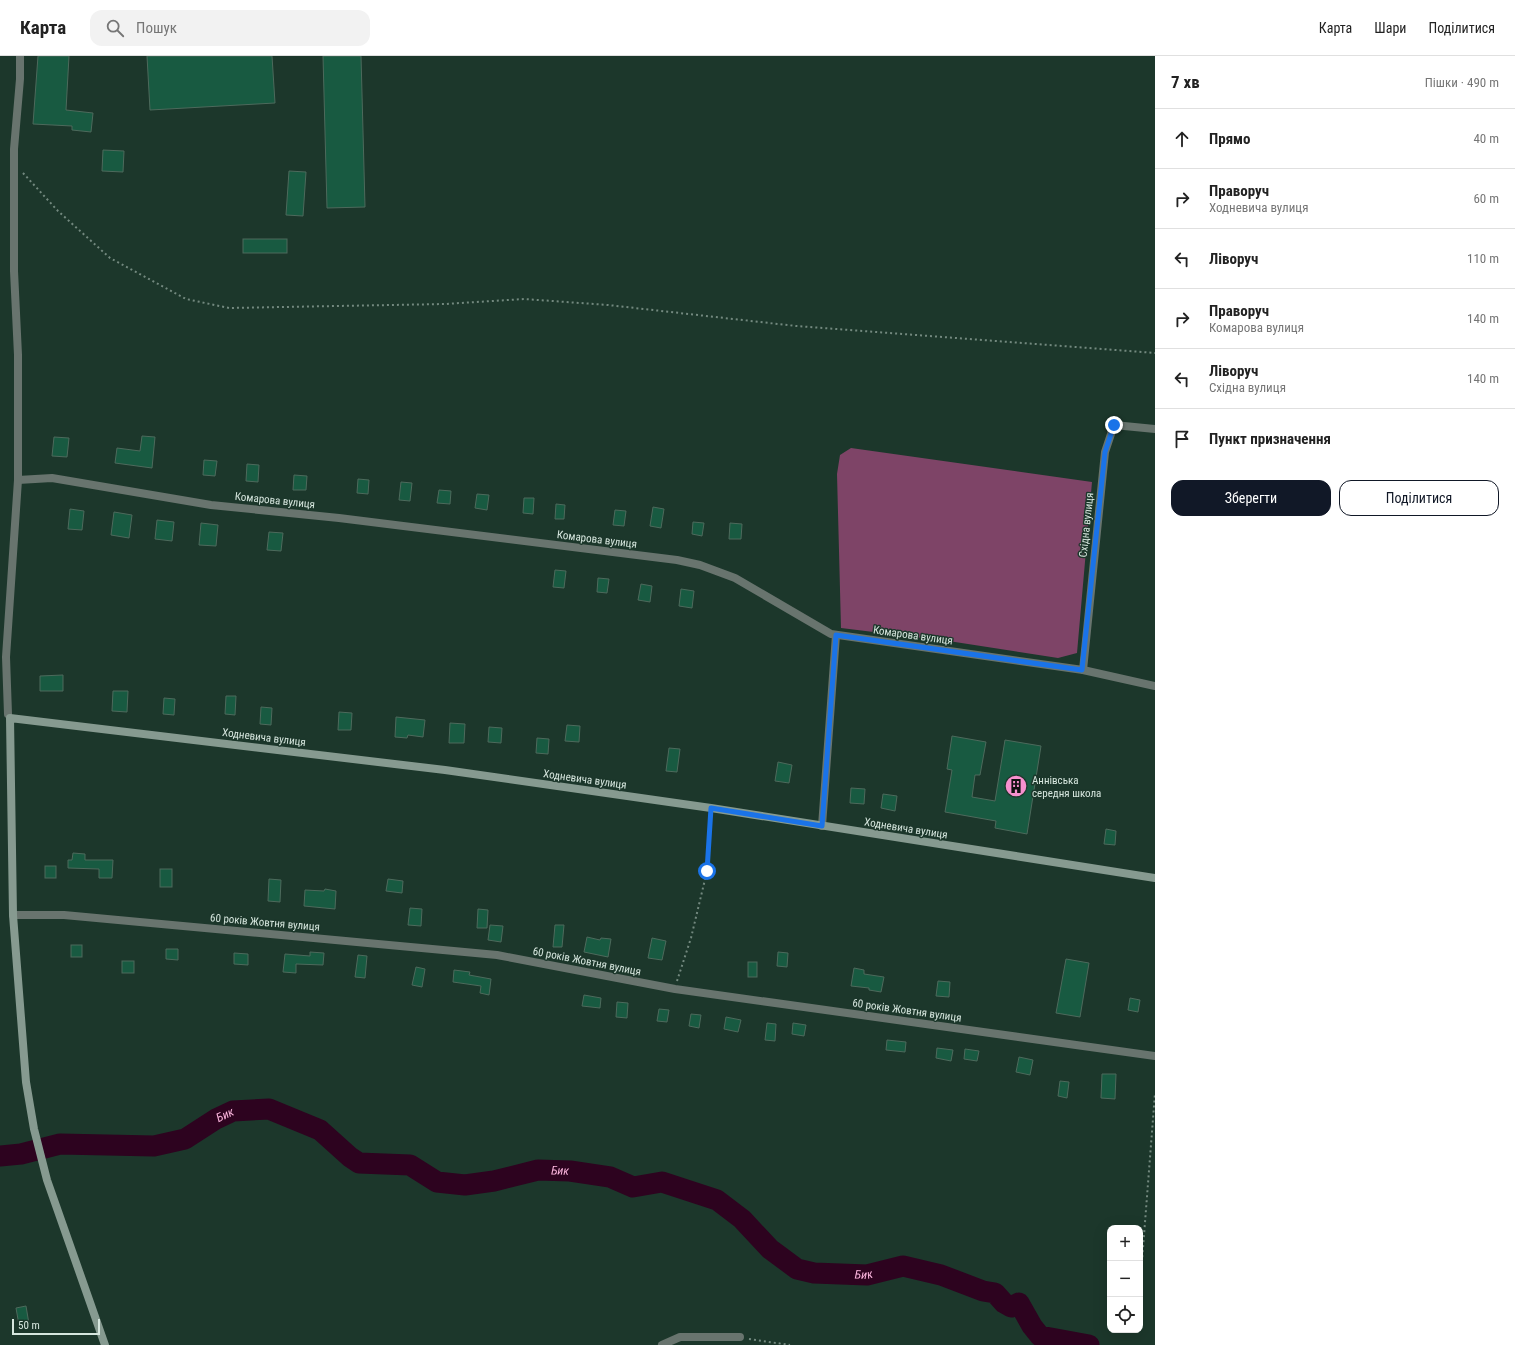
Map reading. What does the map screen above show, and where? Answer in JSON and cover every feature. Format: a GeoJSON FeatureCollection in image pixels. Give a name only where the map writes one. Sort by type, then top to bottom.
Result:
{"type":"FeatureCollection","features":[{"type":"Feature","properties":{"kind":"main road","name":"Ходневича вулиця"},"geometry":{"type":"LineString","coordinates":[[9,716],[445,770],[711,808],[1155,878]]}},
{"type":"Feature","properties":{"kind":"main road"},"geometry":{"type":"LineString","coordinates":[[9,716],[13,915],[26,1082],[34,1129],[47,1180],[105,1345]]}},
{"type":"Feature","properties":{"kind":"street"},"geometry":{"type":"LineString","coordinates":[[9,716],[6,657],[18,480],[18,355],[14,271],[14,163],[20,79],[20,56]]}},
{"type":"Feature","properties":{"kind":"street","name":"Східна вулиця"},"geometry":{"type":"LineString","coordinates":[[1082,670],[1105,452],[1114,425],[1155,429]]}},
{"type":"Feature","properties":{"kind":"street","name":"Комарова вулиця"},"geometry":{"type":"LineString","coordinates":[[18,480],[52,478],[211,505],[370,522],[677,560],[700,565],[735,578],[831,634],[1082,670],[1155,686]]}},
{"type":"Feature","properties":{"kind":"street"},"geometry":{"type":"LineString","coordinates":[[822,826],[836,635]]}},
{"type":"Feature","properties":{"kind":"street"},"geometry":{"type":"LineString","coordinates":[[0,707],[9,716]]}},
{"type":"Feature","properties":{"kind":"street","name":"60 років Жовтня вулиця"},"geometry":{"type":"LineString","coordinates":[[13,915],[64,915],[497,955],[675,989],[1155,1056]]}},
{"type":"Feature","properties":{"kind":"street"},"geometry":{"type":"LineString","coordinates":[[662,1345],[680,1337],[740,1337]]}},
{"type":"Feature","properties":{"kind":"path"},"geometry":{"type":"LineString","coordinates":[[14,163],[58,211],[110,258],[186,299],[229,308],[445,304],[524,299],[608,305],[796,326],[1155,353]]}},
{"type":"Feature","properties":{"kind":"path"},"geometry":{"type":"LineString","coordinates":[[675,989],[691,938],[707,871],[711,808]]}},
{"type":"Feature","properties":{"kind":"path"},"geometry":{"type":"LineString","coordinates":[[1142,1261],[1155,1093]]}},
{"type":"Feature","properties":{"kind":"path"},"geometry":{"type":"LineString","coordinates":[[740,1337],[790,1345]]}},
{"type":"Feature","properties":{"kind":"shaded area"},"geometry":{"type":"Polygon","coordinates":[[[851,448],[1092,482],[1077,653],[1058,658],[955,642],[841,628],[837,474],[840,455],[851,448]]]}},
{"type":"Feature","properties":{"kind":"building"},"geometry":{"type":"Polygon","coordinates":[[[38,56],[69,56],[66,110],[93,113],[91,132],[72,130],[72,126],[33,124],[38,56]]]}},
{"type":"Feature","properties":{"kind":"building"},"geometry":{"type":"Polygon","coordinates":[[[147,56],[272,56],[275,103],[150,110],[147,56]]]}},
{"type":"Feature","properties":{"kind":"building"},"geometry":{"type":"Polygon","coordinates":[[[323,56],[361,56],[365,207],[327,208],[323,56]]]}},
{"type":"Feature","properties":{"kind":"building"},"geometry":{"type":"Polygon","coordinates":[[[103,150],[124,151],[123,172],[102,171],[103,150]]]}},
{"type":"Feature","properties":{"kind":"building"},"geometry":{"type":"Polygon","coordinates":[[[289,171],[306,172],[303,216],[286,215],[289,171]]]}},
{"type":"Feature","properties":{"kind":"building"},"geometry":{"type":"Polygon","coordinates":[[[243,239],[287,239],[287,253],[243,253],[243,239]]]}},
{"type":"Feature","properties":{"kind":"building"},"geometry":{"type":"Polygon","coordinates":[[[142,436],[155,437],[152,468],[115,463],[117,448],[140,451],[142,436]]]}},
{"type":"Feature","properties":{"kind":"building"},"geometry":{"type":"Polygon","coordinates":[[[54,437],[69,438],[67,457],[52,456],[54,437]]]}},
{"type":"Feature","properties":{"kind":"building"},"geometry":{"type":"Polygon","coordinates":[[[204,460],[217,461],[215,476],[203,475],[204,460]]]}},
{"type":"Feature","properties":{"kind":"building"},"geometry":{"type":"Polygon","coordinates":[[[247,464],[259,465],[258,482],[246,481],[247,464]]]}},
{"type":"Feature","properties":{"kind":"building"},"geometry":{"type":"Polygon","coordinates":[[[294,475],[307,476],[306,490],[293,490],[294,475]]]}},
{"type":"Feature","properties":{"kind":"building"},"geometry":{"type":"Polygon","coordinates":[[[358,479],[369,480],[368,494],[357,493],[358,479]]]}},
{"type":"Feature","properties":{"kind":"building"},"geometry":{"type":"Polygon","coordinates":[[[401,482],[412,483],[410,501],[399,500],[401,482]]]}},
{"type":"Feature","properties":{"kind":"building"},"geometry":{"type":"Polygon","coordinates":[[[439,490],[451,491],[450,504],[437,503],[439,490]]]}},
{"type":"Feature","properties":{"kind":"building"},"geometry":{"type":"Polygon","coordinates":[[[477,494],[489,495],[487,510],[475,508],[477,494]]]}},
{"type":"Feature","properties":{"kind":"building"},"geometry":{"type":"Polygon","coordinates":[[[524,498],[534,498],[533,514],[523,513],[524,498]]]}},
{"type":"Feature","properties":{"kind":"building"},"geometry":{"type":"Polygon","coordinates":[[[556,504],[565,505],[564,519],[555,519],[556,504]]]}},
{"type":"Feature","properties":{"kind":"building"},"geometry":{"type":"Polygon","coordinates":[[[653,507],[664,509],[661,528],[650,526],[653,507]]]}},
{"type":"Feature","properties":{"kind":"building"},"geometry":{"type":"Polygon","coordinates":[[[70,509],[84,511],[82,530],[68,529],[70,509]]]}},
{"type":"Feature","properties":{"kind":"building"},"geometry":{"type":"Polygon","coordinates":[[[615,510],[626,511],[624,526],[613,525],[615,510]]]}},
{"type":"Feature","properties":{"kind":"building"},"geometry":{"type":"Polygon","coordinates":[[[114,512],[132,515],[129,538],[111,535],[114,512]]]}},
{"type":"Feature","properties":{"kind":"building"},"geometry":{"type":"Polygon","coordinates":[[[157,520],[174,522],[172,541],[155,539],[157,520]]]}},
{"type":"Feature","properties":{"kind":"building"},"geometry":{"type":"Polygon","coordinates":[[[693,522],[704,523],[702,536],[692,534],[693,522]]]}},
{"type":"Feature","properties":{"kind":"building"},"geometry":{"type":"Polygon","coordinates":[[[201,523],[218,525],[216,546],[199,545],[201,523]]]}},
{"type":"Feature","properties":{"kind":"building"},"geometry":{"type":"Polygon","coordinates":[[[730,523],[742,524],[741,539],[729,539],[730,523]]]}},
{"type":"Feature","properties":{"kind":"building"},"geometry":{"type":"Polygon","coordinates":[[[269,532],[283,533],[281,551],[267,550],[269,532]]]}},
{"type":"Feature","properties":{"kind":"building"},"geometry":{"type":"Polygon","coordinates":[[[555,570],[566,571],[564,588],[553,587],[555,570]]]}},
{"type":"Feature","properties":{"kind":"building"},"geometry":{"type":"Polygon","coordinates":[[[598,578],[609,579],[607,593],[597,592],[598,578]]]}},
{"type":"Feature","properties":{"kind":"building"},"geometry":{"type":"Polygon","coordinates":[[[641,584],[652,586],[650,602],[638,600],[641,584]]]}},
{"type":"Feature","properties":{"kind":"building"},"geometry":{"type":"Polygon","coordinates":[[[681,589],[694,591],[692,608],[679,606],[681,589]]]}},
{"type":"Feature","properties":{"kind":"building"},"geometry":{"type":"Polygon","coordinates":[[[63,675],[63,691],[40,691],[40,676],[63,675]]]}},
{"type":"Feature","properties":{"kind":"building"},"geometry":{"type":"Polygon","coordinates":[[[113,691],[128,691],[127,712],[112,711],[113,691]]]}},
{"type":"Feature","properties":{"kind":"building"},"geometry":{"type":"Polygon","coordinates":[[[226,696],[236,696],[235,715],[225,714],[226,696]]]}},
{"type":"Feature","properties":{"kind":"building"},"geometry":{"type":"Polygon","coordinates":[[[164,698],[175,699],[174,715],[163,714],[164,698]]]}},
{"type":"Feature","properties":{"kind":"building"},"geometry":{"type":"Polygon","coordinates":[[[261,707],[272,708],[271,725],[260,724],[261,707]]]}},
{"type":"Feature","properties":{"kind":"building"},"geometry":{"type":"Polygon","coordinates":[[[339,712],[352,713],[351,730],[338,730],[339,712]]]}},
{"type":"Feature","properties":{"kind":"building"},"geometry":{"type":"Polygon","coordinates":[[[396,717],[425,720],[423,737],[408,735],[407,738],[395,737],[396,717]]]}},
{"type":"Feature","properties":{"kind":"building"},"geometry":{"type":"Polygon","coordinates":[[[450,723],[465,724],[464,743],[449,743],[450,723]]]}},
{"type":"Feature","properties":{"kind":"building"},"geometry":{"type":"Polygon","coordinates":[[[567,725],[580,726],[579,742],[565,741],[567,725]]]}},
{"type":"Feature","properties":{"kind":"building"},"geometry":{"type":"Polygon","coordinates":[[[489,727],[502,728],[501,743],[488,742],[489,727]]]}},
{"type":"Feature","properties":{"kind":"building","name":"Аннівська середня школа"},"geometry":{"type":"Polygon","coordinates":[[[952,736],[986,742],[980,775],[975,775],[972,797],[995,801],[1005,740],[1041,746],[1027,834],[995,828],[996,821],[945,812],[952,770],[947,769],[952,736]]]}},
{"type":"Feature","properties":{"kind":"building"},"geometry":{"type":"Polygon","coordinates":[[[537,738],[549,739],[548,754],[536,753],[537,738]]]}},
{"type":"Feature","properties":{"kind":"building"},"geometry":{"type":"Polygon","coordinates":[[[669,748],[680,749],[677,772],[666,771],[669,748]]]}},
{"type":"Feature","properties":{"kind":"building"},"geometry":{"type":"Polygon","coordinates":[[[778,762],[792,765],[789,783],[775,781],[778,762]]]}},
{"type":"Feature","properties":{"kind":"building"},"geometry":{"type":"Polygon","coordinates":[[[851,788],[865,789],[864,804],[850,803],[851,788]]]}},
{"type":"Feature","properties":{"kind":"building"},"geometry":{"type":"Polygon","coordinates":[[[883,794],[897,796],[895,811],[881,808],[883,794]]]}},
{"type":"Feature","properties":{"kind":"building"},"geometry":{"type":"Polygon","coordinates":[[[1106,829],[1116,831],[1115,845],[1104,844],[1106,829]]]}},
{"type":"Feature","properties":{"kind":"building"},"geometry":{"type":"Polygon","coordinates":[[[73,853],[85,854],[85,860],[113,860],[112,878],[99,878],[99,869],[68,868],[68,860],[72,860],[73,853]]]}},
{"type":"Feature","properties":{"kind":"building"},"geometry":{"type":"Polygon","coordinates":[[[45,866],[56,866],[56,878],[45,878],[45,866]]]}},
{"type":"Feature","properties":{"kind":"building"},"geometry":{"type":"Polygon","coordinates":[[[160,869],[172,869],[172,887],[160,887],[160,869]]]}},
{"type":"Feature","properties":{"kind":"building"},"geometry":{"type":"Polygon","coordinates":[[[269,879],[281,880],[280,902],[268,901],[269,879]]]}},
{"type":"Feature","properties":{"kind":"building"},"geometry":{"type":"Polygon","coordinates":[[[388,879],[403,881],[402,893],[386,891],[388,879]]]}},
{"type":"Feature","properties":{"kind":"building"},"geometry":{"type":"Polygon","coordinates":[[[325,889],[336,891],[335,909],[304,906],[305,890],[324,891],[325,889]]]}},
{"type":"Feature","properties":{"kind":"building"},"geometry":{"type":"Polygon","coordinates":[[[410,908],[422,909],[421,926],[408,925],[410,908]]]}},
{"type":"Feature","properties":{"kind":"building"},"geometry":{"type":"Polygon","coordinates":[[[478,909],[488,910],[487,928],[477,928],[478,909]]]}},
{"type":"Feature","properties":{"kind":"building"},"geometry":{"type":"Polygon","coordinates":[[[490,925],[503,926],[501,942],[488,940],[490,925]]]}},
{"type":"Feature","properties":{"kind":"building"},"geometry":{"type":"Polygon","coordinates":[[[555,925],[564,925],[562,947],[553,947],[555,925]]]}},
{"type":"Feature","properties":{"kind":"building"},"geometry":{"type":"Polygon","coordinates":[[[587,937],[600,940],[601,938],[611,939],[608,957],[584,952],[587,937]]]}},
{"type":"Feature","properties":{"kind":"building"},"geometry":{"type":"Polygon","coordinates":[[[652,938],[666,941],[662,960],[648,958],[652,938]]]}},
{"type":"Feature","properties":{"kind":"building"},"geometry":{"type":"Polygon","coordinates":[[[71,945],[82,945],[82,957],[71,957],[71,945]]]}},
{"type":"Feature","properties":{"kind":"building"},"geometry":{"type":"Polygon","coordinates":[[[166,949],[178,949],[178,960],[166,959],[166,949]]]}},
{"type":"Feature","properties":{"kind":"building"},"geometry":{"type":"Polygon","coordinates":[[[310,952],[324,953],[323,965],[296,964],[296,973],[283,972],[285,954],[310,956],[310,952]]]}},
{"type":"Feature","properties":{"kind":"building"},"geometry":{"type":"Polygon","coordinates":[[[778,952],[788,953],[787,967],[777,966],[778,952]]]}},
{"type":"Feature","properties":{"kind":"building"},"geometry":{"type":"Polygon","coordinates":[[[234,953],[248,954],[248,965],[234,964],[234,953]]]}},
{"type":"Feature","properties":{"kind":"building"},"geometry":{"type":"Polygon","coordinates":[[[358,955],[367,956],[365,978],[355,977],[358,955]]]}},
{"type":"Feature","properties":{"kind":"building"},"geometry":{"type":"Polygon","coordinates":[[[1066,959],[1089,963],[1080,1017],[1056,1013],[1066,959]]]}},
{"type":"Feature","properties":{"kind":"building"},"geometry":{"type":"Polygon","coordinates":[[[122,961],[134,961],[134,973],[122,973],[122,961]]]}},
{"type":"Feature","properties":{"kind":"building"},"geometry":{"type":"Polygon","coordinates":[[[748,962],[757,962],[757,977],[748,977],[748,962]]]}},
{"type":"Feature","properties":{"kind":"building"},"geometry":{"type":"Polygon","coordinates":[[[416,967],[425,969],[422,987],[412,985],[416,967]]]}},
{"type":"Feature","properties":{"kind":"building"},"geometry":{"type":"Polygon","coordinates":[[[854,968],[864,970],[864,974],[884,977],[881,992],[869,990],[869,988],[851,986],[854,968]]]}},
{"type":"Feature","properties":{"kind":"building"},"geometry":{"type":"Polygon","coordinates":[[[454,970],[470,972],[469,975],[491,979],[489,995],[480,993],[481,986],[453,982],[454,970]]]}},
{"type":"Feature","properties":{"kind":"building"},"geometry":{"type":"Polygon","coordinates":[[[938,981],[950,982],[949,997],[936,996],[938,981]]]}},
{"type":"Feature","properties":{"kind":"building"},"geometry":{"type":"Polygon","coordinates":[[[584,995],[601,998],[600,1008],[582,1006],[584,995]]]}},
{"type":"Feature","properties":{"kind":"building"},"geometry":{"type":"Polygon","coordinates":[[[1130,998],[1140,1000],[1138,1012],[1128,1010],[1130,998]]]}},
{"type":"Feature","properties":{"kind":"building"},"geometry":{"type":"Polygon","coordinates":[[[617,1002],[628,1003],[627,1018],[616,1017],[617,1002]]]}},
{"type":"Feature","properties":{"kind":"building"},"geometry":{"type":"Polygon","coordinates":[[[659,1009],[669,1010],[667,1022],[657,1021],[659,1009]]]}},
{"type":"Feature","properties":{"kind":"building"},"geometry":{"type":"Polygon","coordinates":[[[691,1014],[701,1015],[699,1028],[689,1026],[691,1014]]]}},
{"type":"Feature","properties":{"kind":"building"},"geometry":{"type":"Polygon","coordinates":[[[726,1017],[741,1020],[738,1032],[724,1029],[726,1017]]]}},
{"type":"Feature","properties":{"kind":"building"},"geometry":{"type":"Polygon","coordinates":[[[767,1023],[776,1024],[775,1041],[765,1040],[767,1023]]]}},
{"type":"Feature","properties":{"kind":"building"},"geometry":{"type":"Polygon","coordinates":[[[793,1023],[806,1025],[804,1036],[792,1034],[793,1023]]]}},
{"type":"Feature","properties":{"kind":"building"},"geometry":{"type":"Polygon","coordinates":[[[887,1040],[906,1042],[905,1052],[886,1050],[887,1040]]]}},
{"type":"Feature","properties":{"kind":"building"},"geometry":{"type":"Polygon","coordinates":[[[937,1048],[953,1050],[951,1061],[936,1058],[937,1048]]]}},
{"type":"Feature","properties":{"kind":"building"},"geometry":{"type":"Polygon","coordinates":[[[965,1049],[979,1051],[977,1061],[964,1059],[965,1049]]]}},
{"type":"Feature","properties":{"kind":"building"},"geometry":{"type":"Polygon","coordinates":[[[1019,1057],[1033,1060],[1030,1075],[1016,1072],[1019,1057]]]}},
{"type":"Feature","properties":{"kind":"building"},"geometry":{"type":"Polygon","coordinates":[[[1102,1074],[1116,1074],[1115,1099],[1101,1098],[1102,1074]]]}},
{"type":"Feature","properties":{"kind":"building"},"geometry":{"type":"Polygon","coordinates":[[[1060,1081],[1069,1082],[1067,1098],[1058,1096],[1060,1081]]]}},
{"type":"Feature","properties":{"kind":"building"},"geometry":{"type":"Polygon","coordinates":[[[26,1306],[29,1324],[19,1325],[16,1308],[26,1306]]]}},
{"type":"Feature","properties":{"kind":"waterway","name":"Бик"},"geometry":{"type":"LineString","coordinates":[[0,1156],[21,1154],[60,1144],[154,1146],[185,1139],[216,1119],[233,1111],[269,1109],[320,1130],[350,1157],[359,1163],[410,1165],[437,1182],[465,1185],[494,1181],[538,1170],[570,1171],[610,1177],[633,1187],[662,1182],[717,1200],[742,1219],[770,1249],[797,1269],[814,1273],[867,1275],[903,1266],[941,1275],[983,1291],[995,1293],[1004,1303],[1011,1307],[1019,1303],[1032,1326],[1040,1336],[1089,1345]]}},
{"type":"Feature","properties":{"kind":"place","name":"Аннівська середня школа"},"geometry":{"type":"Point","coordinates":[1016,786]}},
{"type":"Feature","properties":{"kind":"route"},"geometry":{"type":"LineString","coordinates":[[707,871],[711,808],[822,826],[836,635],[1082,670],[1105,452],[1114,425]]}}]}
